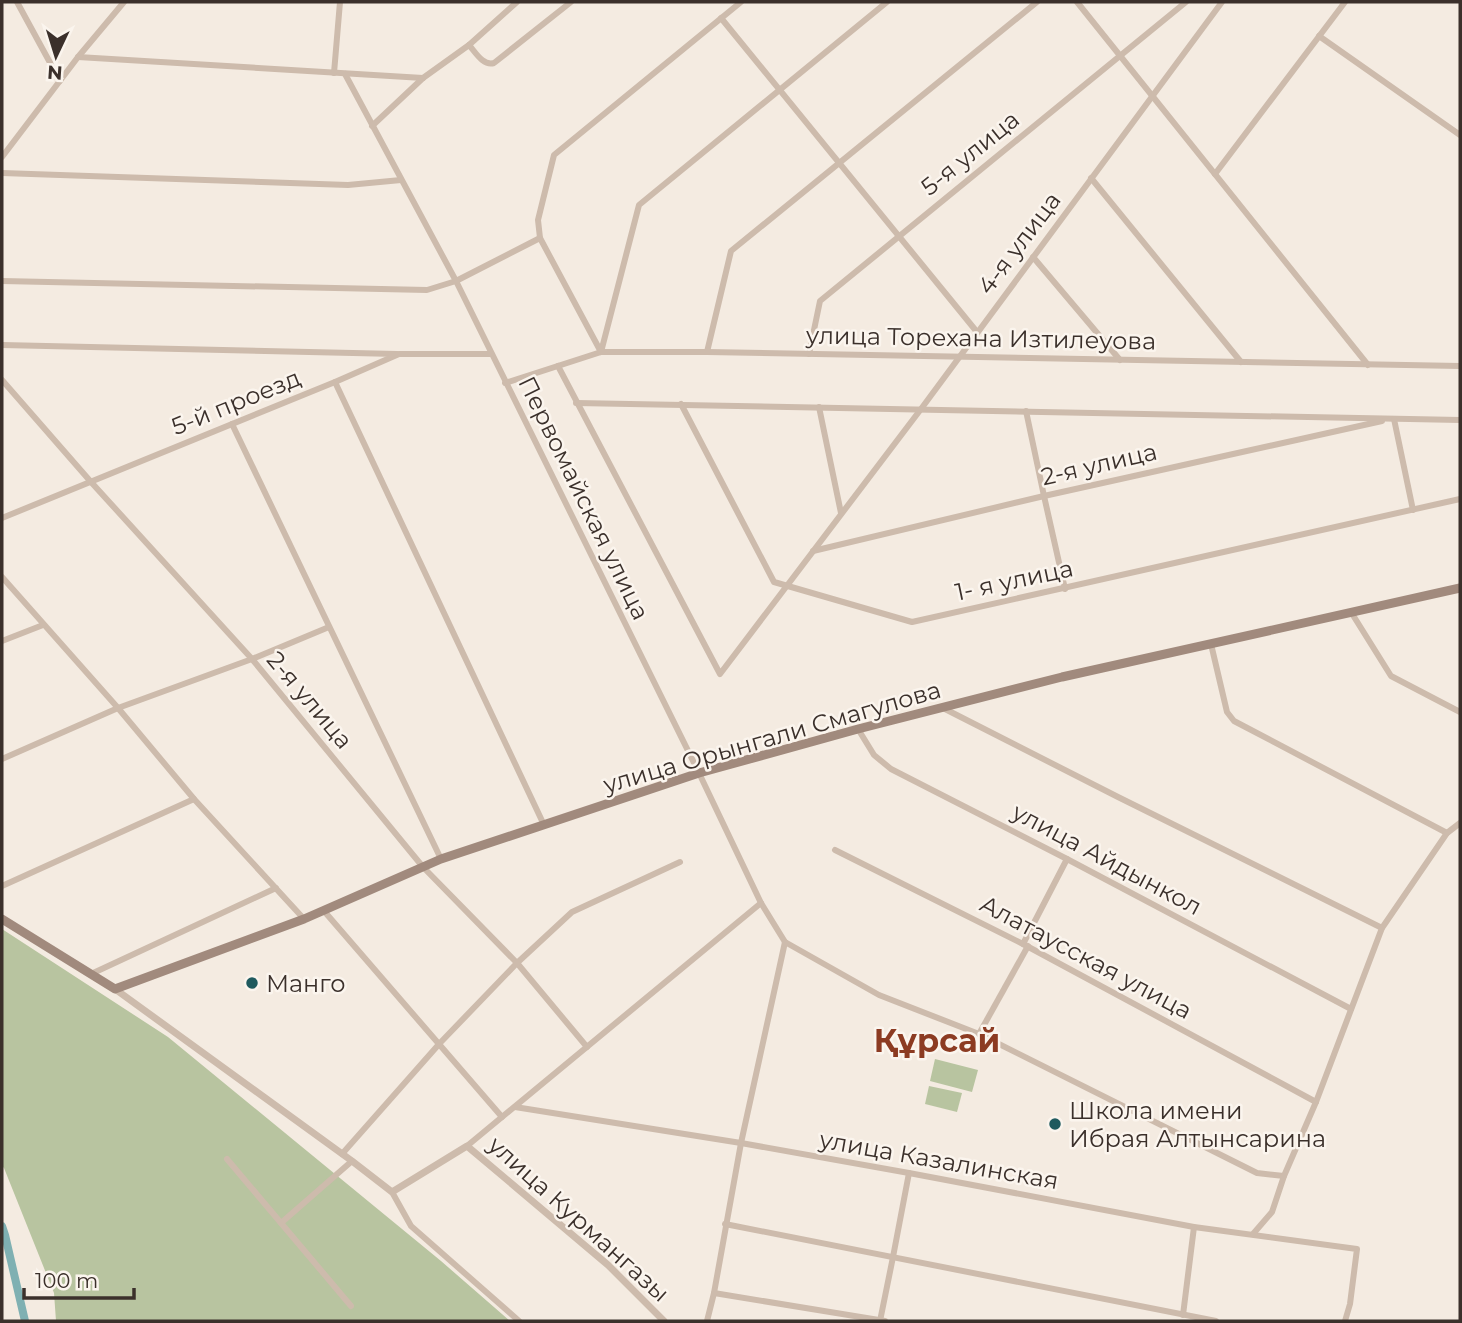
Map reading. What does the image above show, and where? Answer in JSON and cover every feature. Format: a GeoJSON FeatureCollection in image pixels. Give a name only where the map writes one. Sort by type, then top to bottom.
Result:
{"type":"FeatureCollection","features":[{"type":"Feature","properties":{"kind":"main road","name":"улица Орынгали Смагулова"},"geometry":{"type":"LineString","coordinates":[[115,989],[304,919],[441,859],[699,773],[1062,677],[1460,588]]}},
{"type":"Feature","properties":{"kind":"main road"},"geometry":{"type":"LineString","coordinates":[[2,919],[115,989]]}},
{"type":"Feature","properties":{"kind":"street"},"geometry":{"type":"LineString","coordinates":[[17,2],[60,80]]}},
{"type":"Feature","properties":{"kind":"street"},"geometry":{"type":"LineString","coordinates":[[2,158],[60,80],[124,2]]}},
{"type":"Feature","properties":{"kind":"street"},"geometry":{"type":"LineString","coordinates":[[334,73],[340,2]]}},
{"type":"Feature","properties":{"kind":"street"},"geometry":{"type":"LineString","coordinates":[[372,125],[424,78],[469,46],[516,2]]}},
{"type":"Feature","properties":{"kind":"street"},"geometry":{"type":"LineString","coordinates":[[469,46],[484,62],[494,63],[571,2]]}},
{"type":"Feature","properties":{"kind":"street"},"geometry":{"type":"LineString","coordinates":[[601,352],[540,238],[538,220],[554,155],[741,2]]}},
{"type":"Feature","properties":{"kind":"street"},"geometry":{"type":"LineString","coordinates":[[601,352],[639,205],[887,2]]}},
{"type":"Feature","properties":{"kind":"street"},"geometry":{"type":"LineString","coordinates":[[707,352],[731,251],[1037,2]]}},
{"type":"Feature","properties":{"kind":"street"},"geometry":{"type":"LineString","coordinates":[[1077,2],[1368,365]]}},
{"type":"Feature","properties":{"kind":"street","name":"5-я улица"},"geometry":{"type":"LineString","coordinates":[[809,354],[820,300],[1186,2]]}},
{"type":"Feature","properties":{"kind":"street","name":"4-я улица"},"geometry":{"type":"LineString","coordinates":[[576,403],[720,674],[921,409],[1222,2]]}},
{"type":"Feature","properties":{"kind":"street"},"geometry":{"type":"LineString","coordinates":[[1215,174],[1345,2]]}},
{"type":"Feature","properties":{"kind":"street"},"geometry":{"type":"LineString","coordinates":[[721,18],[976,332]]}},
{"type":"Feature","properties":{"kind":"street"},"geometry":{"type":"LineString","coordinates":[[1320,36],[1460,135]]}},
{"type":"Feature","properties":{"kind":"street"},"geometry":{"type":"LineString","coordinates":[[78,57],[424,78]]}},
{"type":"Feature","properties":{"kind":"street","name":"Первомайская улица"},"geometry":{"type":"LineString","coordinates":[[345,74],[456,281],[761,903],[785,942]]}},
{"type":"Feature","properties":{"kind":"street"},"geometry":{"type":"LineString","coordinates":[[2,173],[348,185],[401,180]]}},
{"type":"Feature","properties":{"kind":"street"},"geometry":{"type":"LineString","coordinates":[[1091,178],[1241,362]]}},
{"type":"Feature","properties":{"kind":"street"},"geometry":{"type":"LineString","coordinates":[[2,281],[426,290],[456,281],[540,238]]}},
{"type":"Feature","properties":{"kind":"street"},"geometry":{"type":"LineString","coordinates":[[1033,257],[1121,360]]}},
{"type":"Feature","properties":{"kind":"street"},"geometry":{"type":"LineString","coordinates":[[2,345],[399,354]]}},
{"type":"Feature","properties":{"kind":"street","name":"улица Торехана Изтилеуова"},"geometry":{"type":"LineString","coordinates":[[505,383],[601,352],[1460,366]]}},
{"type":"Feature","properties":{"kind":"street","name":"5-й проезд"},"geometry":{"type":"LineString","coordinates":[[2,518],[399,354],[491,354]]}},
{"type":"Feature","properties":{"kind":"street"},"geometry":{"type":"LineString","coordinates":[[558,366],[576,403],[1460,420]]}},
{"type":"Feature","properties":{"kind":"street","name":"2-я улица"},"geometry":{"type":"LineString","coordinates":[[2,380],[252,659],[423,867],[517,963],[587,1047]]}},
{"type":"Feature","properties":{"kind":"street"},"geometry":{"type":"LineString","coordinates":[[335,382],[544,825]]}},
{"type":"Feature","properties":{"kind":"street","name":"1- я улица"},"geometry":{"type":"LineString","coordinates":[[681,404],[774,582],[912,622],[1460,499]]}},
{"type":"Feature","properties":{"kind":"street"},"geometry":{"type":"LineString","coordinates":[[819,407],[841,513]]}},
{"type":"Feature","properties":{"kind":"street"},"geometry":{"type":"LineString","coordinates":[[1026,411],[1065,589]]}},
{"type":"Feature","properties":{"kind":"street"},"geometry":{"type":"LineString","coordinates":[[1394,419],[1413,510]]}},
{"type":"Feature","properties":{"kind":"street","name":"2-я улица"},"geometry":{"type":"LineString","coordinates":[[813,551],[1044,496],[1394,419]]}},
{"type":"Feature","properties":{"kind":"street"},"geometry":{"type":"LineString","coordinates":[[232,424],[441,859]]}},
{"type":"Feature","properties":{"kind":"street"},"geometry":{"type":"LineString","coordinates":[[2,577],[194,799],[304,919]]}},
{"type":"Feature","properties":{"kind":"street"},"geometry":{"type":"LineString","coordinates":[[1351,612],[1391,676],[1460,712]]}},
{"type":"Feature","properties":{"kind":"street"},"geometry":{"type":"LineString","coordinates":[[2,642],[43,625]]}},
{"type":"Feature","properties":{"kind":"street"},"geometry":{"type":"LineString","coordinates":[[2,759],[118,708],[252,659],[329,627]]}},
{"type":"Feature","properties":{"kind":"street"},"geometry":{"type":"LineString","coordinates":[[1211,644],[1227,712],[1234,721],[1447,834]]}},
{"type":"Feature","properties":{"kind":"street"},"geometry":{"type":"LineString","coordinates":[[943,708],[1382,928]]}},
{"type":"Feature","properties":{"kind":"street","name":"улица Айдынкол"},"geometry":{"type":"LineString","coordinates":[[859,729],[874,755],[891,769],[1351,1009]]}},
{"type":"Feature","properties":{"kind":"street"},"geometry":{"type":"LineString","coordinates":[[2,886],[194,799]]}},
{"type":"Feature","properties":{"kind":"street"},"geometry":{"type":"LineString","coordinates":[[1253,1234],[1272,1212],[1382,928],[1447,834],[1460,823]]}},
{"type":"Feature","properties":{"kind":"street","name":"Алатаусская улица"},"geometry":{"type":"LineString","coordinates":[[835,850],[1025,945],[1316,1102]]}},
{"type":"Feature","properties":{"kind":"street"},"geometry":{"type":"LineString","coordinates":[[979,1034],[1067,859]]}},
{"type":"Feature","properties":{"kind":"street"},"geometry":{"type":"LineString","coordinates":[[342,1154],[440,1043],[517,963],[572,912],[680,862]]}},
{"type":"Feature","properties":{"kind":"street"},"geometry":{"type":"LineString","coordinates":[[92,974],[276,888]]}},
{"type":"Feature","properties":{"kind":"street"},"geometry":{"type":"LineString","coordinates":[[392,1192],[467,1146],[761,903]]}},
{"type":"Feature","properties":{"kind":"street"},"geometry":{"type":"LineString","coordinates":[[324,911],[502,1117]]}},
{"type":"Feature","properties":{"kind":"street"},"geometry":{"type":"LineString","coordinates":[[707,1321],[740,1143],[785,942],[879,995],[979,1034],[1257,1173],[1284,1176]]}},
{"type":"Feature","properties":{"kind":"street"},"geometry":{"type":"LineString","coordinates":[[115,989],[392,1192],[411,1226],[519,1321]]}},
{"type":"Feature","properties":{"kind":"street","name":"улица Казалинская"},"geometry":{"type":"LineString","coordinates":[[514,1107],[740,1143],[1194,1227],[1357,1250],[1345,1321]]}},
{"type":"Feature","properties":{"kind":"street","name":"улица Курмангазы"},"geometry":{"type":"LineString","coordinates":[[467,1146],[608,1265],[664,1321]]}},
{"type":"Feature","properties":{"kind":"street"},"geometry":{"type":"LineString","coordinates":[[227,1159],[351,1306]]}},
{"type":"Feature","properties":{"kind":"street"},"geometry":{"type":"LineString","coordinates":[[281,1223],[352,1161]]}},
{"type":"Feature","properties":{"kind":"street"},"geometry":{"type":"LineString","coordinates":[[714,1293],[882,1321],[909,1173]]}},
{"type":"Feature","properties":{"kind":"street"},"geometry":{"type":"LineString","coordinates":[[726,1224],[1198,1320],[1216,1321]]}},
{"type":"Feature","properties":{"kind":"street"},"geometry":{"type":"LineString","coordinates":[[1182,1315],[1194,1227]]}},
{"type":"Feature","properties":{"kind":"green space"},"geometry":{"type":"Polygon","coordinates":[[[2,929],[168,1037],[510,1321],[56,1321],[54,1293],[2,1166],[2,929]]]}},
{"type":"Feature","properties":{"kind":"green space"},"geometry":{"type":"Polygon","coordinates":[[[935,1059],[978,1070],[972,1092],[930,1081],[935,1059]]]}},
{"type":"Feature","properties":{"kind":"green space"},"geometry":{"type":"Polygon","coordinates":[[[929,1086],[962,1093],[957,1112],[925,1104],[929,1086]]]}},
{"type":"Feature","properties":{"kind":"waterway"},"geometry":{"type":"LineString","coordinates":[[2,1226],[25,1321]]}},
{"type":"Feature","properties":{"kind":"place","name":"Манго"},"geometry":{"type":"Point","coordinates":[252,983]}},
{"type":"Feature","properties":{"kind":"place","name":"Школа имени Ибрая Алтынсарина"},"geometry":{"type":"Point","coordinates":[1055,1124]}},
{"type":"Feature","properties":{"kind":"district","name":"Құрсай"},"geometry":{"type":"Point","coordinates":[937,1040]}}]}
